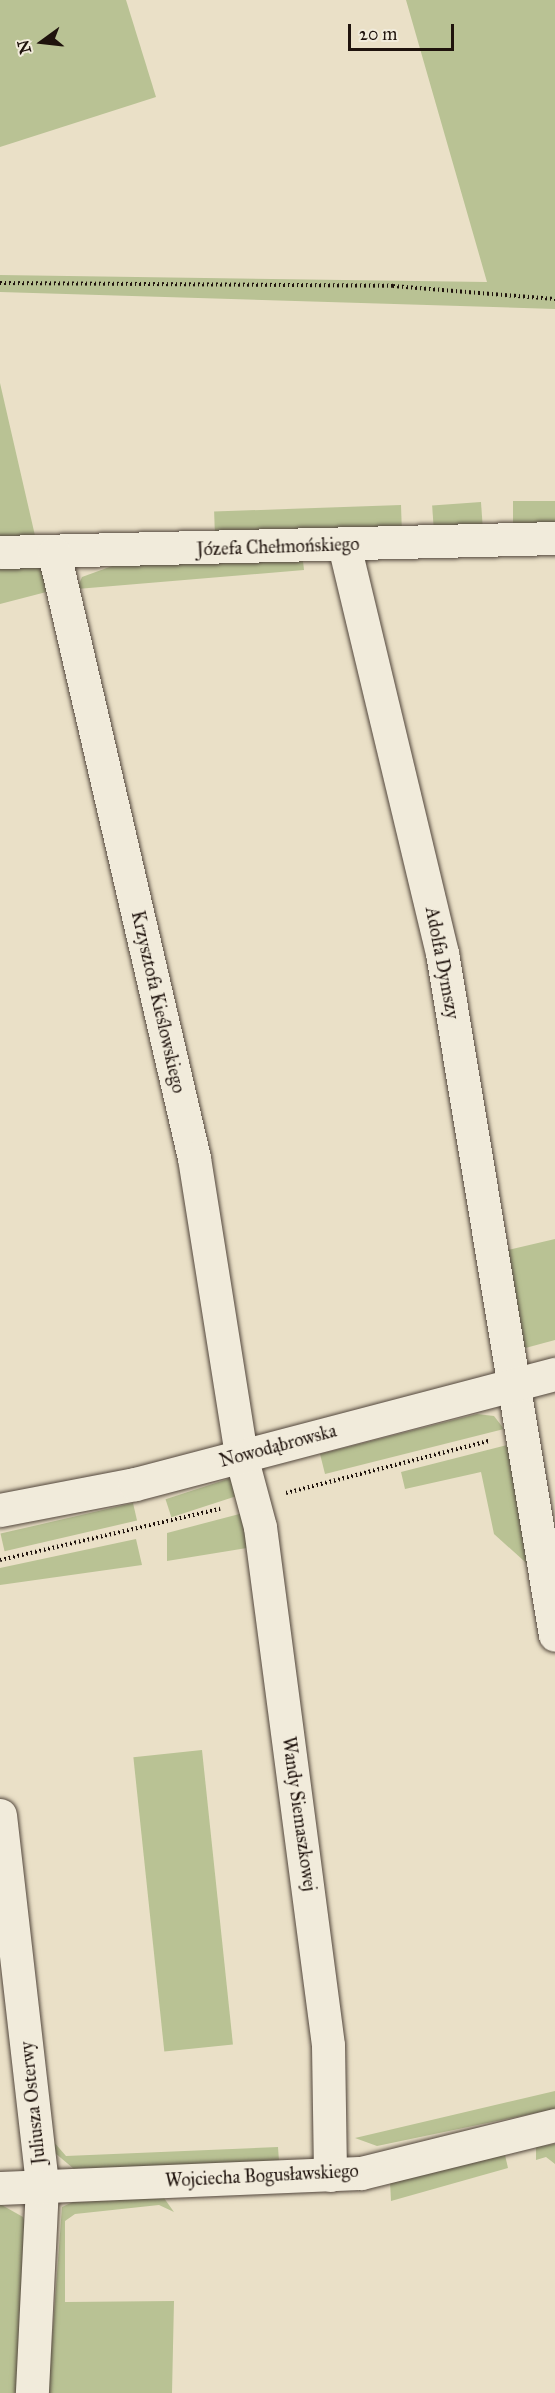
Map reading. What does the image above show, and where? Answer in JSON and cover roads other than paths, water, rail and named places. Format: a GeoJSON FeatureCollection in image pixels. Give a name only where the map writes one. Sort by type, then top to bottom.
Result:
{"type":"FeatureCollection","features":[{"type":"Feature","properties":{"kind":"street","name":"Józefa Chełmońskiego"},"geometry":{"type":"LineString","coordinates":[[0,552],[54,553],[555,538]]}},
{"type":"Feature","properties":{"kind":"street","name":"Adolfa Dymszy"},"geometry":{"type":"LineString","coordinates":[[344,545],[442,953],[555,1635]]}},
{"type":"Feature","properties":{"kind":"street","name":"Krzysztofa Kieślowskiego"},"geometry":{"type":"LineString","coordinates":[[54,553],[195,1158],[241,1456]]}},
{"type":"Feature","properties":{"kind":"street","name":"Nowodąbrowska"},"geometry":{"type":"LineString","coordinates":[[0,1510],[135,1484],[555,1374]]}},
{"type":"Feature","properties":{"kind":"street","name":"Wandy Siemaszkowej"},"geometry":{"type":"LineString","coordinates":[[241,1456],[260,1527],[303,1836],[328,2045],[330,2175]]}},
{"type":"Feature","properties":{"kind":"street","name":"Juliusza Osterwy"},"geometry":{"type":"LineString","coordinates":[[0,1815],[42,2186],[32,2393]]}},
{"type":"Feature","properties":{"kind":"street","name":"Wojciecha Bogusławskiego"},"geometry":{"type":"LineString","coordinates":[[0,2188],[361,2173],[555,2125]]}}]}
